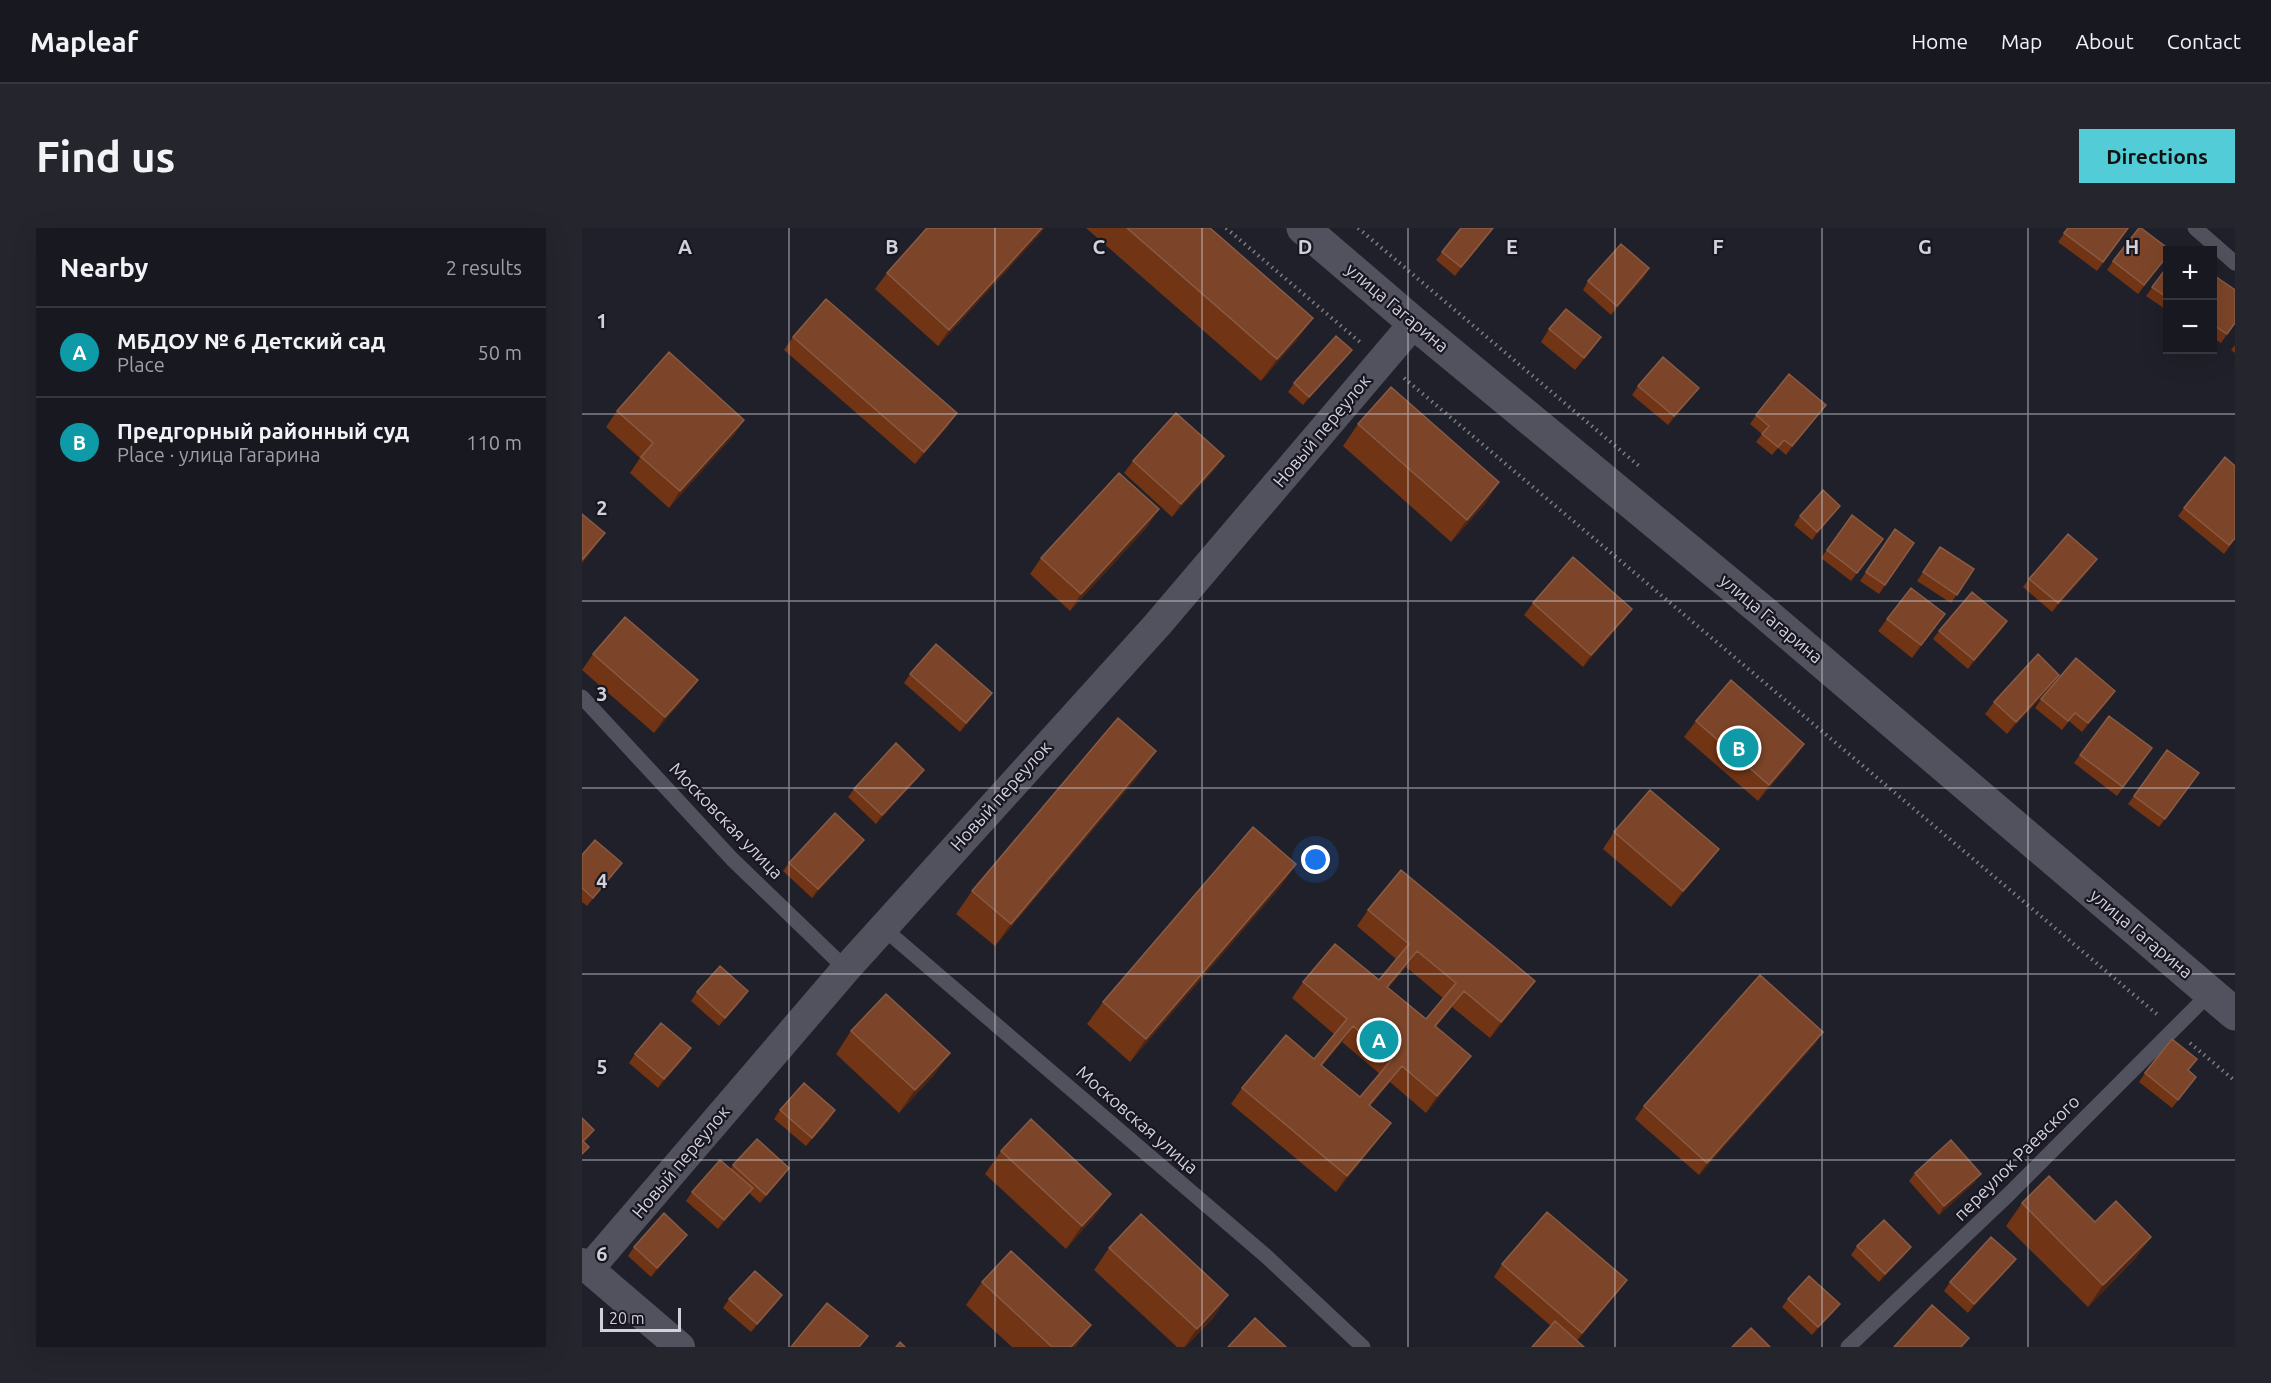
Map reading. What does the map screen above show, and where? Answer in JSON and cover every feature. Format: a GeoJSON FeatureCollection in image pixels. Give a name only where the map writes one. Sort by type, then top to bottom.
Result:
{"type":"FeatureCollection","features":[{"type":"Feature","properties":{"kind":"street","name":"улица Гагарина"},"geometry":{"type":"LineString","coordinates":[[1304,228],[1414,323],[1760,609],[2235,1014]]}},
{"type":"Feature","properties":{"kind":"street","name":"Новый переулок"},"geometry":{"type":"LineString","coordinates":[[586,1266],[882,927],[1158,624],[1414,323]]}},
{"type":"Feature","properties":{"kind":"street"},"geometry":{"type":"LineString","coordinates":[[586,1266],[680,1347]]}},
{"type":"Feature","properties":{"kind":"lane"},"geometry":{"type":"LineString","coordinates":[[2194,228],[2235,263]]}},
{"type":"Feature","properties":{"kind":"lane","name":"Московская улица"},"geometry":{"type":"LineString","coordinates":[[582,697],[732,859],[846,969]]}},
{"type":"Feature","properties":{"kind":"lane","name":"Московская улица"},"geometry":{"type":"LineString","coordinates":[[882,927],[1266,1256],[1362,1347]]}},
{"type":"Feature","properties":{"kind":"lane","name":"переулок Раевского"},"geometry":{"type":"LineString","coordinates":[[1848,1347],[2008,1195],[2210,993]]}},
{"type":"Feature","properties":{"kind":"path"},"geometry":{"type":"LineString","coordinates":[[1226,228],[2235,1081]]}},
{"type":"Feature","properties":{"kind":"building"},"geometry":{"type":"Polygon","coordinates":[[[927,228],[1042,228],[949,330],[887,273],[927,228]]]}},
{"type":"Feature","properties":{"kind":"building"},"geometry":{"type":"Polygon","coordinates":[[[1127,228],[1210,228],[1313,318],[1277,359],[1127,228]]]}},
{"type":"Feature","properties":{"kind":"building"},"geometry":{"type":"Polygon","coordinates":[[[1461,228],[1493,228],[1461,267],[1442,252],[1461,228]]]}},
{"type":"Feature","properties":{"kind":"building"},"geometry":{"type":"Polygon","coordinates":[[[2068,228],[2128,228],[2103,262],[2064,233],[2068,228]]]}},
{"type":"Feature","properties":{"kind":"building"},"geometry":{"type":"Polygon","coordinates":[[[2139,228],[2165,246],[2163,261],[2144,285],[2113,261],[2139,228]]]}},
{"type":"Feature","properties":{"kind":"building"},"geometry":{"type":"Polygon","coordinates":[[[1621,244],[1649,268],[1617,306],[1588,281],[1621,244]]]}},
{"type":"Feature","properties":{"kind":"building"},"geometry":{"type":"Polygon","coordinates":[[[2163,273],[2163,295],[2152,287],[2163,273]]]}},
{"type":"Feature","properties":{"kind":"building"},"geometry":{"type":"Polygon","coordinates":[[[2217,277],[2235,290],[2235,323],[2227,334],[2217,327],[2217,277]]]}},
{"type":"Feature","properties":{"kind":"building"},"geometry":{"type":"Polygon","coordinates":[[[826,299],[957,413],[924,452],[793,337],[826,299]]]}},
{"type":"Feature","properties":{"kind":"building"},"geometry":{"type":"Polygon","coordinates":[[[1566,309],[1601,337],[1584,358],[1549,329],[1566,309]]]}},
{"type":"Feature","properties":{"kind":"building"},"geometry":{"type":"Polygon","coordinates":[[[1336,336],[1352,350],[1309,397],[1294,383],[1336,336]]]}},
{"type":"Feature","properties":{"kind":"building"},"geometry":{"type":"Polygon","coordinates":[[[669,352],[744,420],[680,491],[641,457],[653,443],[617,411],[669,352]]]}},
{"type":"Feature","properties":{"kind":"building"},"geometry":{"type":"Polygon","coordinates":[[[1663,357],[1699,388],[1674,416],[1638,386],[1663,357]]]}},
{"type":"Feature","properties":{"kind":"building"},"geometry":{"type":"Polygon","coordinates":[[[1789,374],[1826,405],[1792,446],[1784,440],[1778,447],[1762,434],[1769,426],[1756,415],[1789,374]]]}},
{"type":"Feature","properties":{"kind":"building"},"geometry":{"type":"Polygon","coordinates":[[[1391,387],[1499,482],[1467,520],[1358,424],[1391,387]]]}},
{"type":"Feature","properties":{"kind":"building"},"geometry":{"type":"Polygon","coordinates":[[[1176,413],[1224,456],[1181,504],[1133,461],[1176,413]]]}},
{"type":"Feature","properties":{"kind":"building"},"geometry":{"type":"Polygon","coordinates":[[[2225,457],[2235,466],[2235,538],[2229,545],[2184,508],[2225,457]]]}},
{"type":"Feature","properties":{"kind":"building"},"geometry":{"type":"Polygon","coordinates":[[[1119,473],[1159,509],[1081,594],[1041,558],[1119,473]]]}},
{"type":"Feature","properties":{"kind":"building"},"geometry":{"type":"Polygon","coordinates":[[[1823,490],[1840,506],[1817,532],[1800,516],[1823,490]]]}},
{"type":"Feature","properties":{"kind":"building"},"geometry":{"type":"Polygon","coordinates":[[[582,514],[605,533],[582,560],[582,514]]]}},
{"type":"Feature","properties":{"kind":"building"},"geometry":{"type":"Polygon","coordinates":[[[1852,515],[1883,539],[1857,573],[1827,550],[1852,515]]]}},
{"type":"Feature","properties":{"kind":"building"},"geometry":{"type":"Polygon","coordinates":[[[1895,529],[1914,543],[1885,585],[1866,572],[1895,529]]]}},
{"type":"Feature","properties":{"kind":"building"},"geometry":{"type":"Polygon","coordinates":[[[2068,534],[2097,559],[2058,603],[2029,579],[2068,534]]]}},
{"type":"Feature","properties":{"kind":"building"},"geometry":{"type":"Polygon","coordinates":[[[1940,547],[1974,569],[1957,595],[1923,572],[1940,547]]]}},
{"type":"Feature","properties":{"kind":"building"},"geometry":{"type":"Polygon","coordinates":[[[1573,557],[1632,609],[1591,655],[1533,603],[1573,557]]]}},
{"type":"Feature","properties":{"kind":"building"},"geometry":{"type":"Polygon","coordinates":[[[1911,588],[1945,614],[1921,645],[1887,619],[1911,588]]]}},
{"type":"Feature","properties":{"kind":"building"},"geometry":{"type":"Polygon","coordinates":[[[1972,592],[2007,621],[1974,660],[1939,631],[1972,592]]]}},
{"type":"Feature","properties":{"kind":"building"},"geometry":{"type":"Polygon","coordinates":[[[625,617],[698,680],[665,717],[593,654],[625,617]]]}},
{"type":"Feature","properties":{"kind":"building"},"geometry":{"type":"Polygon","coordinates":[[[936,644],[992,693],[966,723],[910,674],[936,644]]]}},
{"type":"Feature","properties":{"kind":"building"},"geometry":{"type":"Polygon","coordinates":[[[2038,654],[2059,675],[2016,722],[1994,702],[2038,654]]]}},
{"type":"Feature","properties":{"kind":"building"},"geometry":{"type":"Polygon","coordinates":[[[2076,658],[2115,691],[2088,723],[2075,713],[2068,721],[2041,699],[2076,658]]]}},
{"type":"Feature","properties":{"kind":"building"},"geometry":{"type":"Polygon","coordinates":[[[1731,680],[1804,744],[1769,785],[1696,721],[1731,680]]]}},
{"type":"Feature","properties":{"kind":"building"},"geometry":{"type":"Polygon","coordinates":[[[2109,716],[2152,748],[2123,787],[2080,755],[2109,716]]]}},
{"type":"Feature","properties":{"kind":"building"},"geometry":{"type":"Polygon","coordinates":[[[1118,718],[1156,751],[1011,924],[972,891],[1118,718]]]}},
{"type":"Feature","properties":{"kind":"building"},"geometry":{"type":"Polygon","coordinates":[[[896,743],[924,770],[882,815],[854,789],[896,743]]]}},
{"type":"Feature","properties":{"kind":"building"},"geometry":{"type":"Polygon","coordinates":[[[2167,750],[2199,773],[2165,819],[2134,796],[2167,750]]]}},
{"type":"Feature","properties":{"kind":"building"},"geometry":{"type":"Polygon","coordinates":[[[1650,790],[1719,849],[1683,891],[1614,832],[1650,790]]]}},
{"type":"Feature","properties":{"kind":"building"},"geometry":{"type":"Polygon","coordinates":[[[835,813],[864,840],[818,889],[789,863],[835,813]]]}},
{"type":"Feature","properties":{"kind":"building"},"geometry":{"type":"Polygon","coordinates":[[[1253,827],[1296,864],[1146,1039],[1103,1002],[1253,827]]]}},
{"type":"Feature","properties":{"kind":"building"},"geometry":{"type":"Polygon","coordinates":[[[595,840],[622,863],[593,898],[582,888],[582,855],[595,840]]]}},
{"type":"Feature","properties":{"kind":"building"},"geometry":{"type":"Polygon","coordinates":[[[1401,870],[1535,981],[1501,1022],[1464,991],[1435,1026],[1471,1056],[1437,1096],[1402,1066],[1369,1105],[1391,1123],[1347,1176],[1242,1088],[1286,1035],[1314,1059],[1347,1019],[1303,982],[1335,944],[1379,980],[1409,944],[1368,910],[1401,870]],[[1417,951],[1387,987],[1426,1019],[1456,983],[1417,951]],[[1353,1026],[1321,1065],[1360,1097],[1392,1059],[1353,1026]]]}},
{"type":"Feature","properties":{"kind":"building"},"geometry":{"type":"Polygon","coordinates":[[[720,966],[748,991],[725,1018],[697,992],[720,966]]]}},
{"type":"Feature","properties":{"kind":"building"},"geometry":{"type":"Polygon","coordinates":[[[1760,975],[1823,1032],[1707,1163],[1644,1106],[1760,975]]]}},
{"type":"Feature","properties":{"kind":"building"},"geometry":{"type":"Polygon","coordinates":[[[886,994],[950,1053],[915,1090],[851,1031],[886,994]]]}},
{"type":"Feature","properties":{"kind":"building"},"geometry":{"type":"Polygon","coordinates":[[[661,1023],[691,1048],[664,1079],[635,1054],[661,1023]]]}},
{"type":"Feature","properties":{"kind":"building"},"geometry":{"type":"Polygon","coordinates":[[[2172,1039],[2197,1059],[2188,1070],[2196,1077],[2178,1100],[2145,1073],[2172,1039]]]}},
{"type":"Feature","properties":{"kind":"building"},"geometry":{"type":"Polygon","coordinates":[[[804,1083],[835,1110],[812,1138],[780,1110],[804,1083]]]}},
{"type":"Feature","properties":{"kind":"building"},"geometry":{"type":"Polygon","coordinates":[[[582,1118],[594,1130],[583,1141],[589,1147],[582,1154],[582,1118]]]}},
{"type":"Feature","properties":{"kind":"building"},"geometry":{"type":"Polygon","coordinates":[[[1031,1119],[1111,1194],[1082,1226],[1001,1151],[1031,1119]]]}},
{"type":"Feature","properties":{"kind":"building"},"geometry":{"type":"Polygon","coordinates":[[[757,1139],[789,1168],[766,1195],[733,1165],[757,1139]]]}},
{"type":"Feature","properties":{"kind":"building"},"geometry":{"type":"Polygon","coordinates":[[[1951,1140],[1981,1174],[1944,1206],[1915,1173],[1951,1140]]]}},
{"type":"Feature","properties":{"kind":"building"},"geometry":{"type":"Polygon","coordinates":[[[720,1160],[753,1188],[724,1220],[692,1192],[720,1160]]]}},
{"type":"Feature","properties":{"kind":"building"},"geometry":{"type":"Polygon","coordinates":[[[2049,1176],[2095,1222],[2116,1201],[2151,1237],[2103,1285],[2022,1203],[2049,1176]]]}},
{"type":"Feature","properties":{"kind":"building"},"geometry":{"type":"Polygon","coordinates":[[[1547,1212],[1627,1280],[1582,1333],[1502,1264],[1547,1212]]]}},
{"type":"Feature","properties":{"kind":"building"},"geometry":{"type":"Polygon","coordinates":[[[664,1213],[687,1235],[657,1268],[634,1247],[664,1213]]]}},
{"type":"Feature","properties":{"kind":"building"},"geometry":{"type":"Polygon","coordinates":[[[1141,1214],[1228,1295],[1197,1329],[1109,1248],[1141,1214]]]}},
{"type":"Feature","properties":{"kind":"building"},"geometry":{"type":"Polygon","coordinates":[[[1884,1220],[1911,1247],[1885,1274],[1857,1246],[1884,1220]]]}},
{"type":"Feature","properties":{"kind":"building"},"geometry":{"type":"Polygon","coordinates":[[[1991,1237],[2016,1259],[1974,1304],[1950,1282],[1991,1237]]]}},
{"type":"Feature","properties":{"kind":"building"},"geometry":{"type":"Polygon","coordinates":[[[1011,1251],[1091,1325],[1071,1347],[1052,1347],[982,1282],[1011,1251]]]}},
{"type":"Feature","properties":{"kind":"building"},"geometry":{"type":"Polygon","coordinates":[[[755,1271],[782,1295],[757,1324],[729,1299],[755,1271]]]}},
{"type":"Feature","properties":{"kind":"building"},"geometry":{"type":"Polygon","coordinates":[[[1809,1276],[1840,1304],[1818,1327],[1788,1299],[1809,1276]]]}},
{"type":"Feature","properties":{"kind":"building"},"geometry":{"type":"Polygon","coordinates":[[[827,1303],[868,1336],[859,1347],[791,1347],[827,1303]]]}},
{"type":"Feature","properties":{"kind":"building"},"geometry":{"type":"Polygon","coordinates":[[[1932,1305],[1969,1338],[1961,1347],[1894,1347],[1932,1305]]]}},
{"type":"Feature","properties":{"kind":"building"},"geometry":{"type":"Polygon","coordinates":[[[1255,1318],[1286,1347],[1228,1347],[1255,1318]]]}},
{"type":"Feature","properties":{"kind":"building"},"geometry":{"type":"Polygon","coordinates":[[[1555,1321],[1584,1347],[1532,1347],[1555,1321]]]}},
{"type":"Feature","properties":{"kind":"building"},"geometry":{"type":"Polygon","coordinates":[[[1751,1328],[1770,1347],[1732,1347],[1751,1328]]]}},
{"type":"Feature","properties":{"kind":"place","name":"Предгорный районный суд"},"geometry":{"type":"Point","coordinates":[1739,748]}},
{"type":"Feature","properties":{"kind":"place","name":"МБДОУ № 6 Детский сад"},"geometry":{"type":"Point","coordinates":[1379,1040]}}]}
